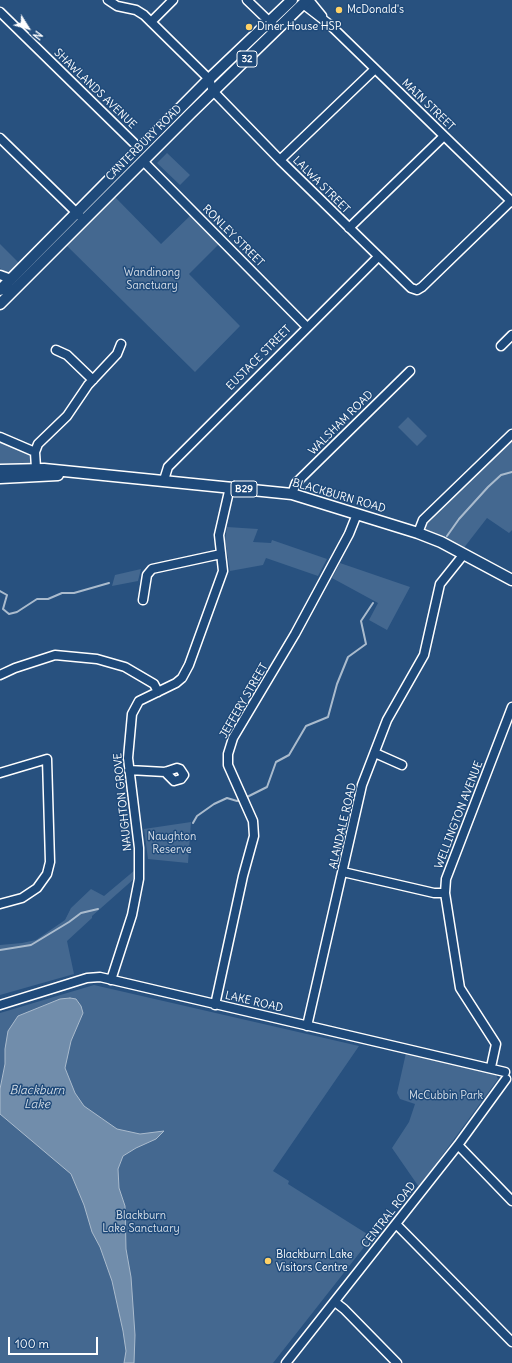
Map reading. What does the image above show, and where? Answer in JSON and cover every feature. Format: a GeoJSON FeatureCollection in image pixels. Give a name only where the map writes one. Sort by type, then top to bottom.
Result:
{"type":"FeatureCollection","features":[{"type":"Feature","properties":{"kind":"main road","name":"CANTERBURY ROAD"},"geometry":{"type":"LineString","coordinates":[[0,304],[6,284],[81,216],[209,79],[292,0]]}},
{"type":"Feature","properties":{"kind":"main road","name":"CANTERBURY ROAD"},"geometry":{"type":"LineString","coordinates":[[139,155],[213,91],[305,1]]}},
{"type":"Feature","properties":{"kind":"main road","name":"BLACKBURN ROAD"},"geometry":{"type":"LineString","coordinates":[[1,473],[20,477],[36,472]]}},
{"type":"Feature","properties":{"kind":"main road","name":"BLACKBURN ROAD"},"geometry":{"type":"LineString","coordinates":[[1,473],[76,473],[164,480],[292,494],[418,533],[464,554],[512,580]]}},
{"type":"Feature","properties":{"kind":"street"},"geometry":{"type":"LineString","coordinates":[[108,0],[117,6],[136,10],[151,22],[209,79],[213,91]]}},
{"type":"Feature","properties":{"kind":"street"},"geometry":{"type":"LineString","coordinates":[[151,22],[173,0]]}},
{"type":"Feature","properties":{"kind":"street"},"geometry":{"type":"LineString","coordinates":[[247,0],[277,29]]}},
{"type":"Feature","properties":{"kind":"street","name":"MAIN STREET"},"geometry":{"type":"LineString","coordinates":[[305,1],[512,201]]}},
{"type":"Feature","properties":{"kind":"street","name":"SHAWLANDS AVENUE"},"geometry":{"type":"LineString","coordinates":[[0,12],[139,155]]}},
{"type":"Feature","properties":{"kind":"street"},"geometry":{"type":"LineString","coordinates":[[280,160],[375,69]]}},
{"type":"Feature","properties":{"kind":"street","name":"LALWA STREET"},"geometry":{"type":"LineString","coordinates":[[213,91],[348,228],[411,288],[417,290],[422,287],[512,201]]}},
{"type":"Feature","properties":{"kind":"street"},"geometry":{"type":"LineString","coordinates":[[348,228],[444,136]]}},
{"type":"Feature","properties":{"kind":"street"},"geometry":{"type":"LineString","coordinates":[[0,138],[81,216]]}},
{"type":"Feature","properties":{"kind":"street","name":"RONLEY STREET"},"geometry":{"type":"LineString","coordinates":[[139,155],[306,326]]}},
{"type":"Feature","properties":{"kind":"street","name":"EUSTACE STREET"},"geometry":{"type":"LineString","coordinates":[[164,480],[168,467],[306,326],[378,257]]}},
{"type":"Feature","properties":{"kind":"street"},"geometry":{"type":"LineString","coordinates":[[0,275],[6,284]]}},
{"type":"Feature","properties":{"kind":"street"},"geometry":{"type":"LineString","coordinates":[[502,346],[512,335]]}},
{"type":"Feature","properties":{"kind":"street"},"geometry":{"type":"LineString","coordinates":[[36,472],[35,452],[38,444],[67,416],[93,380],[113,359],[121,344]]}},
{"type":"Feature","properties":{"kind":"street"},"geometry":{"type":"LineString","coordinates":[[56,350],[67,355],[93,380]]}},
{"type":"Feature","properties":{"kind":"street","name":"WALSHAM ROAD"},"geometry":{"type":"LineString","coordinates":[[292,494],[296,484],[410,371]]}},
{"type":"Feature","properties":{"kind":"street"},"geometry":{"type":"LineString","coordinates":[[418,533],[423,520],[512,434]]}},
{"type":"Feature","properties":{"kind":"street"},"geometry":{"type":"LineString","coordinates":[[0,437],[35,452]]}},
{"type":"Feature","properties":{"kind":"street","name":"NAUGHTON GROVE"},"geometry":{"type":"LineString","coordinates":[[111,980],[132,915],[139,879],[139,848],[129,770],[128,744],[134,708],[142,698],[172,685],[186,672],[224,572],[219,535],[230,487]]}},
{"type":"Feature","properties":{"kind":"street","name":"JEFFERY STREET"},"geometry":{"type":"LineString","coordinates":[[215,1005],[243,876],[254,836],[253,821],[248,806],[228,765],[228,754],[233,738],[295,634],[349,534],[357,514]]}},
{"type":"Feature","properties":{"kind":"street"},"geometry":{"type":"LineString","coordinates":[[144,600],[147,575],[152,569],[221,554]]}},
{"type":"Feature","properties":{"kind":"street","name":"ALANDALE ROAD"},"geometry":{"type":"LineString","coordinates":[[308,1026],[362,785],[387,720],[424,655],[440,584],[464,554]]}},
{"type":"Feature","properties":{"kind":"street"},"geometry":{"type":"LineString","coordinates":[[0,675],[15,668],[55,656],[97,659],[125,667],[154,684],[158,692]]}},
{"type":"Feature","properties":{"kind":"street","name":"WELLINGTON AVENUE"},"geometry":{"type":"LineString","coordinates":[[491,1067],[496,1044],[460,988],[445,893],[446,880],[512,707]]}},
{"type":"Feature","properties":{"kind":"street"},"geometry":{"type":"LineString","coordinates":[[375,754],[402,765]]}},
{"type":"Feature","properties":{"kind":"street"},"geometry":{"type":"LineString","coordinates":[[0,773],[46,759],[50,862],[47,874],[37,888],[22,898],[0,904]]}},
{"type":"Feature","properties":{"kind":"street"},"geometry":{"type":"LineString","coordinates":[[129,770],[165,772]]}},
{"type":"Feature","properties":{"kind":"street"},"geometry":{"type":"LineString","coordinates":[[343,872],[434,893],[445,893]]}},
{"type":"Feature","properties":{"kind":"street","name":"LAKE ROAD"},"geometry":{"type":"LineString","coordinates":[[0,1004],[88,978],[100,977],[215,1005],[491,1067],[509,1075]]}},
{"type":"Feature","properties":{"kind":"street","name":"CENTRAL ROAD"},"geometry":{"type":"LineString","coordinates":[[286,1363],[458,1145],[509,1075]]}},
{"type":"Feature","properties":{"kind":"street"},"geometry":{"type":"LineString","coordinates":[[458,1145],[512,1201]]}},
{"type":"Feature","properties":{"kind":"street"},"geometry":{"type":"LineString","coordinates":[[396,1224],[512,1342]]}},
{"type":"Feature","properties":{"kind":"street"},"geometry":{"type":"LineString","coordinates":[[335,1302],[344,1309],[397,1363]]}},
{"type":"Feature","properties":{"kind":"green space"},"geometry":{"type":"Polygon","coordinates":[[[167,153],[190,175],[180,185],[157,163],[167,153]]]}},
{"type":"Feature","properties":{"kind":"green space","name":"Wandinong Sanctuary"},"geometry":{"type":"Polygon","coordinates":[[[115,197],[161,244],[192,214],[220,243],[189,274],[240,326],[195,372],[66,245],[115,197]]]}},
{"type":"Feature","properties":{"kind":"green space"},"geometry":{"type":"Polygon","coordinates":[[[0,244],[19,263],[10,272],[4,272],[0,268],[0,244]]]}},
{"type":"Feature","properties":{"kind":"green space"},"geometry":{"type":"Polygon","coordinates":[[[408,417],[427,436],[417,446],[398,427],[408,417]]]}},
{"type":"Feature","properties":{"kind":"green space"},"geometry":{"type":"Polygon","coordinates":[[[512,439],[512,530],[509,533],[487,518],[463,549],[426,529],[425,524],[512,439]]]}},
{"type":"Feature","properties":{"kind":"green space"},"geometry":{"type":"Polygon","coordinates":[[[0,441],[29,452],[32,458],[30,464],[27,466],[0,467],[0,441]]]}},
{"type":"Feature","properties":{"kind":"green space"},"geometry":{"type":"Polygon","coordinates":[[[227,527],[258,529],[253,542],[271,543],[272,540],[327,559],[318,576],[266,558],[263,565],[230,571],[225,540],[227,527]]]}},
{"type":"Feature","properties":{"kind":"green space"},"geometry":{"type":"Polygon","coordinates":[[[340,563],[410,587],[387,630],[369,620],[378,603],[332,578],[340,563]]]}},
{"type":"Feature","properties":{"kind":"green space"},"geometry":{"type":"Polygon","coordinates":[[[141,569],[138,581],[112,586],[115,575],[141,569]]]}},
{"type":"Feature","properties":{"kind":"green space","name":"Naughton Reserve"},"geometry":{"type":"Polygon","coordinates":[[[191,822],[188,863],[148,859],[144,829],[191,822]]]}},
{"type":"Feature","properties":{"kind":"green space"},"geometry":{"type":"Polygon","coordinates":[[[135,870],[135,878],[92,916],[92,918],[67,941],[74,974],[0,995],[0,945],[36,940],[65,920],[71,908],[91,889],[104,896],[135,870]]]}},
{"type":"Feature","properties":{"kind":"green space","name":"Blackburn Lake Sanctuary"},"geometry":{"type":"Polygon","coordinates":[[[94,985],[359,1046],[273,1171],[289,1181],[288,1184],[372,1237],[273,1363],[0,1363],[0,1013],[94,985]]]}},
{"type":"Feature","properties":{"kind":"green space","name":"McCubbin Park"},"geometry":{"type":"Polygon","coordinates":[[[406,1053],[495,1073],[498,1079],[419,1187],[392,1148],[409,1122],[415,1104],[400,1099],[397,1093],[406,1053]]]}},
{"type":"Feature","properties":{"kind":"water","name":"Blackburn Lake"},"geometry":{"type":"Polygon","coordinates":[[[60,999],[76,999],[81,1006],[83,1013],[71,1041],[65,1068],[75,1093],[84,1106],[117,1129],[140,1134],[164,1131],[156,1139],[123,1156],[118,1169],[119,1188],[125,1206],[126,1249],[131,1277],[135,1335],[134,1363],[124,1363],[126,1351],[112,1281],[71,1174],[0,1114],[0,1089],[5,1064],[5,1049],[8,1031],[18,1016],[60,999]]]}},
{"type":"Feature","properties":{"kind":"waterway"},"geometry":{"type":"LineString","coordinates":[[447,536],[459,519],[488,487],[501,475],[512,472]]}},
{"type":"Feature","properties":{"kind":"waterway"},"geometry":{"type":"LineString","coordinates":[[0,591],[7,595],[3,609],[9,614],[17,612],[37,599],[48,599],[62,593],[74,593],[109,583]]}},
{"type":"Feature","properties":{"kind":"waterway"},"geometry":{"type":"LineString","coordinates":[[245,798],[267,787],[276,762],[289,755],[306,726],[328,717],[337,684],[348,657],[366,644],[361,621],[373,603]]}},
{"type":"Feature","properties":{"kind":"waterway"},"geometry":{"type":"LineString","coordinates":[[193,823],[197,816],[214,804],[227,798],[237,801],[240,800]]}},
{"type":"Feature","properties":{"kind":"waterway"},"geometry":{"type":"LineString","coordinates":[[0,950],[31,945],[81,913],[98,909]]}},
{"type":"Feature","properties":{"kind":"place","name":"McDonald's"},"geometry":{"type":"Point","coordinates":[339,10]}},
{"type":"Feature","properties":{"kind":"place","name":"Diner House HSP"},"geometry":{"type":"Point","coordinates":[249,27]}},
{"type":"Feature","properties":{"kind":"place","name":"Blackburn Lake Visitors Centre"},"geometry":{"type":"Point","coordinates":[268,1261]}}]}
